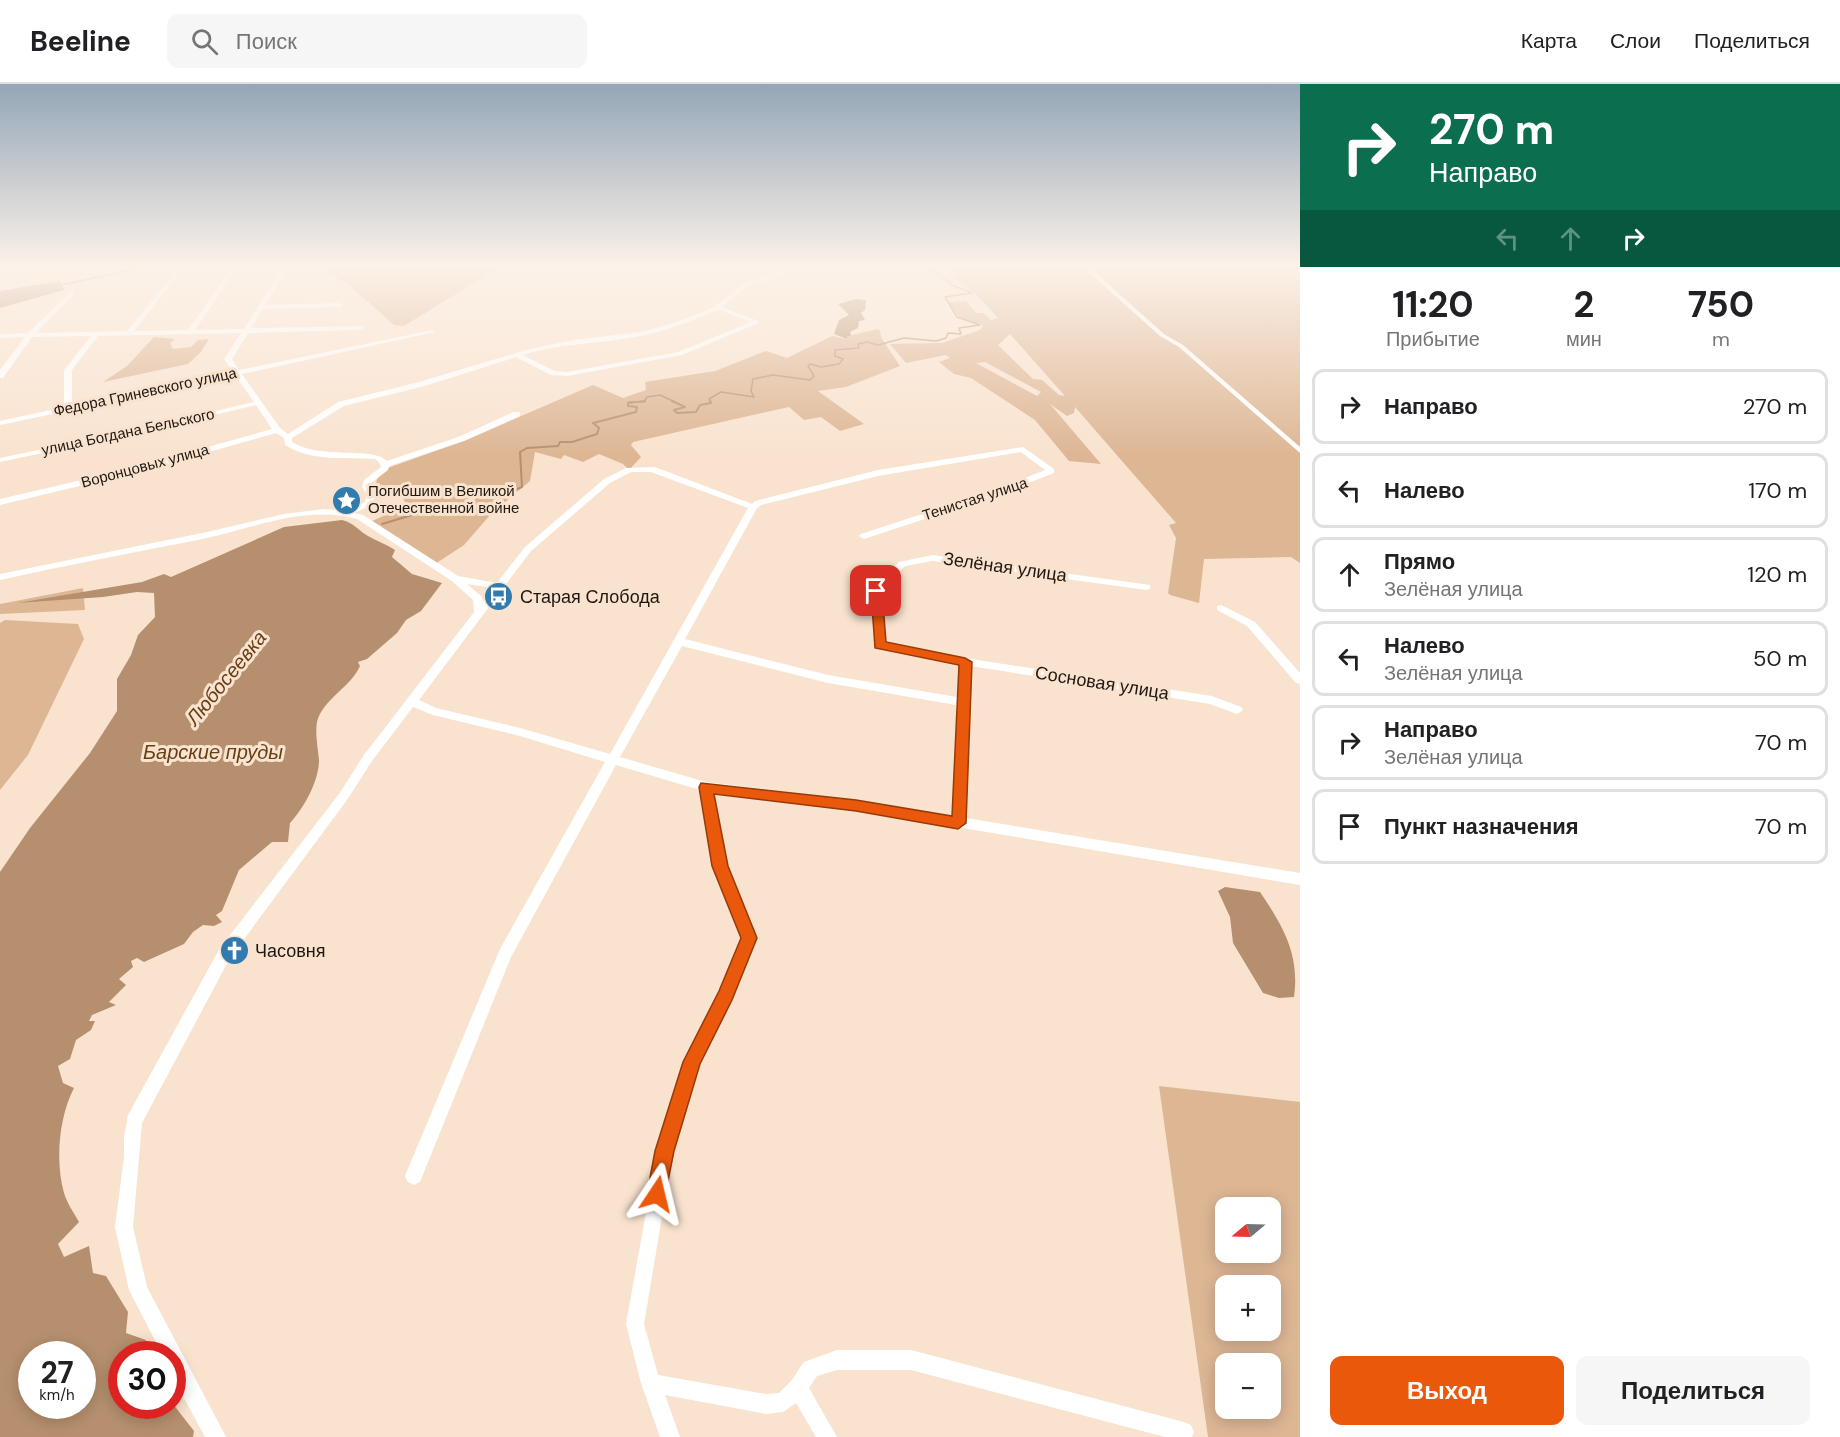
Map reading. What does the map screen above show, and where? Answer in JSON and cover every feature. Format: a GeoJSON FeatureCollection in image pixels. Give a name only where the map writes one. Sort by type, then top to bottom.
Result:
{"type":"FeatureCollection","features":[{"type":"Feature","properties":{"kind":"street"},"geometry":{"type":"LineString","coordinates":[[0,376],[10,360],[36,330]]}},
{"type":"Feature","properties":{"kind":"street"},"geometry":{"type":"LineString","coordinates":[[0,336],[95,336],[129,333],[279,330]]}},
{"type":"Feature","properties":{"kind":"street"},"geometry":{"type":"LineString","coordinates":[[288,437],[341,404],[422,384],[516,355],[573,342],[640,334],[654,330]]}},
{"type":"Feature","properties":{"kind":"street"},"geometry":{"type":"LineString","coordinates":[[516,355],[554,373],[567,374],[680,354],[737,330]]}},
{"type":"Feature","properties":{"kind":"street"},"geometry":{"type":"LineString","coordinates":[[1157,330],[1181,346],[1300,451]]}},
{"type":"Feature","properties":{"kind":"street"},"geometry":{"type":"LineString","coordinates":[[246,331],[228,359],[256,403],[277,430],[288,437]]}},
{"type":"Feature","properties":{"kind":"street","name":"Федора Гриневского улица"},"geometry":{"type":"LineString","coordinates":[[0,423],[432,332]]}},
{"type":"Feature","properties":{"kind":"street"},"geometry":{"type":"LineString","coordinates":[[68,407],[68,370],[95,336]]}},
{"type":"Feature","properties":{"kind":"street","name":"улица Богдана Бельского"},"geometry":{"type":"LineString","coordinates":[[0,460],[256,403]]}},
{"type":"Feature","properties":{"kind":"street"},"geometry":{"type":"LineString","coordinates":[[0,576],[208,535],[284,516],[349,512],[369,503],[371,494],[366,487],[367,482],[385,465],[461,439],[517,414]]}},
{"type":"Feature","properties":{"kind":"street","name":"Воронцовых улица"},"geometry":{"type":"LineString","coordinates":[[0,502],[131,471],[277,430]]}},
{"type":"Feature","properties":{"kind":"street"},"geometry":{"type":"LineString","coordinates":[[288,437],[288,442],[295,449],[330,455],[377,458],[385,465]]}},
{"type":"Feature","properties":{"kind":"street","name":"Тенистая улица"},"geometry":{"type":"LineString","coordinates":[[753,507],[758,503],[878,473],[1023,449],[1051,471],[1048,474],[864,536]]}},
{"type":"Feature","properties":{"kind":"street"},"geometry":{"type":"LineString","coordinates":[[165,1341],[138,1290],[124,1227],[134,1121],[225,953],[343,797],[368,758],[528,549],[607,481],[629,470],[652,469],[753,507],[505,954],[414,1176]]}},
{"type":"Feature","properties":{"kind":"street"},"geometry":{"type":"LineString","coordinates":[[349,512],[455,579],[478,599],[479,611]]}},
{"type":"Feature","properties":{"kind":"street","name":"Зелёная улица"},"geometry":{"type":"LineString","coordinates":[[965,662],[880,645],[876,591],[902,564],[933,558],[1147,587]]}},
{"type":"Feature","properties":{"kind":"street"},"geometry":{"type":"LineString","coordinates":[[455,579],[499,586]]}},
{"type":"Feature","properties":{"kind":"street"},"geometry":{"type":"LineString","coordinates":[[478,599],[490,598]]}},
{"type":"Feature","properties":{"kind":"street"},"geometry":{"type":"LineString","coordinates":[[1221,608],[1251,624],[1300,680]]}},
{"type":"Feature","properties":{"kind":"street"},"geometry":{"type":"LineString","coordinates":[[677,641],[828,678],[962,702]]}},
{"type":"Feature","properties":{"kind":"street"},"geometry":{"type":"LineString","coordinates":[[958,823],[965,662]]}},
{"type":"Feature","properties":{"kind":"street","name":"Сосновая улица"},"geometry":{"type":"LineString","coordinates":[[965,662],[1212,700],[1237,710]]}},
{"type":"Feature","properties":{"kind":"street"},"geometry":{"type":"LineString","coordinates":[[411,702],[433,711],[706,787],[845,804],[1300,879]]}},
{"type":"Feature","properties":{"kind":"street"},"geometry":{"type":"LineString","coordinates":[[670,1437],[651,1383],[635,1324],[665,1151],[692,1062],[726,995],[749,938],[720,866],[706,787]]}},
{"type":"Feature","properties":{"kind":"street"},"geometry":{"type":"LineString","coordinates":[[651,1383],[766,1404],[783,1402],[798,1388],[811,1369],[837,1360],[911,1360],[1184,1432]]}},
{"type":"Feature","properties":{"kind":"street"},"geometry":{"type":"LineString","coordinates":[[186,1381],[216,1437]]}},
{"type":"Feature","properties":{"kind":"street"},"geometry":{"type":"LineString","coordinates":[[798,1388],[827,1437]]}},
{"type":"Feature","properties":{"kind":"shaded area"},"geometry":{"type":"Polygon","coordinates":[[[879,330],[882,339],[900,366],[846,387],[818,391],[864,424],[840,431],[821,417],[804,420],[789,407],[633,442],[631,445],[641,457],[629,470],[623,464],[599,454],[583,462],[564,455],[561,459],[535,452],[530,481],[491,514],[464,545],[435,564],[372,521],[406,506],[402,494],[387,489],[374,496],[377,479],[388,468],[466,440],[593,385],[623,398],[646,390],[645,382],[715,371],[766,351],[787,358],[832,336],[847,339],[847,336],[879,330]]]}},
{"type":"Feature","properties":{"kind":"shaded area"},"geometry":{"type":"Polygon","coordinates":[[[980,330],[1300,330],[1300,563],[1291,557],[1204,559],[1199,603],[1170,595],[1168,593],[1176,538],[1169,525],[1176,523],[1075,407],[1074,413],[1067,416],[1050,404],[1101,464],[1069,461],[1035,420],[971,378],[954,374],[939,362],[950,358],[946,355],[906,363],[890,344],[942,343],[980,330]],[[1010,334],[998,345],[1033,379],[1042,380],[1059,395],[1065,396],[1010,334]],[[985,362],[976,363],[1037,396],[1041,392],[985,362]]]}},
{"type":"Feature","properties":{"kind":"shaded area"},"geometry":{"type":"Polygon","coordinates":[[[154,337],[175,339],[170,343],[173,349],[191,347],[198,340],[209,339],[200,353],[188,364],[103,382],[127,366],[154,337]]]}},
{"type":"Feature","properties":{"kind":"shaded area"},"geometry":{"type":"Polygon","coordinates":[[[83,588],[85,610],[0,614],[0,604],[83,588]]]}},
{"type":"Feature","properties":{"kind":"shaded area"},"geometry":{"type":"Polygon","coordinates":[[[5,620],[78,624],[84,639],[28,755],[0,790],[0,623],[5,620]]]}},
{"type":"Feature","properties":{"kind":"shaded area"},"geometry":{"type":"Polygon","coordinates":[[[1159,1086],[1300,1102],[1300,1437],[1208,1437],[1159,1086]]]}},
{"type":"Feature","properties":{"kind":"water"},"geometry":{"type":"Polygon","coordinates":[[[835,330],[854,330],[850,332],[851,336],[847,336],[847,339],[834,334],[835,330]]]}},
{"type":"Feature","properties":{"kind":"water","name":"Барские пруды"},"geometry":{"type":"Polygon","coordinates":[[[342,520],[395,550],[392,557],[412,574],[442,583],[421,611],[406,620],[397,633],[367,659],[358,662],[360,666],[356,673],[320,714],[316,726],[319,760],[314,785],[290,823],[288,842],[272,842],[239,870],[222,911],[216,915],[222,922],[214,926],[203,925],[193,932],[184,944],[144,962],[137,958],[131,961],[133,967],[119,979],[126,985],[109,1002],[116,1005],[92,1015],[89,1021],[95,1021],[91,1030],[76,1040],[70,1059],[58,1066],[63,1083],[74,1088],[65,1112],[59,1153],[65,1197],[79,1222],[58,1244],[64,1257],[89,1246],[93,1273],[106,1276],[128,1312],[126,1333],[146,1340],[108,1341],[108,1419],[185,1419],[194,1431],[193,1437],[0,1437],[0,872],[30,828],[90,753],[117,711],[117,679],[131,655],[138,635],[155,617],[154,593],[137,592],[103,597],[17,603],[142,582],[164,574],[171,577],[284,527],[342,520]]]}},
{"type":"Feature","properties":{"kind":"water"},"geometry":{"type":"Polygon","coordinates":[[[1225,887],[1260,892],[1288,941],[1294,967],[1294,997],[1279,998],[1263,993],[1233,943],[1230,917],[1218,891],[1225,887]]]}},
{"type":"Feature","properties":{"kind":"waterway","name":"Любосеевка"},"geometry":{"type":"LineString","coordinates":[[711,402],[709,399],[721,392],[754,397],[751,391],[753,379],[773,375],[810,380],[814,376],[808,366],[810,364],[821,367],[839,364],[843,359],[835,356],[835,350],[859,348],[858,344],[867,342],[878,345],[904,338],[936,341],[946,338],[948,333],[961,334],[960,330]]}},
{"type":"Feature","properties":{"kind":"waterway","name":"Любосеевка"},"geometry":{"type":"LineString","coordinates":[[645,401],[647,397],[660,395],[675,402]]}},
{"type":"Feature","properties":{"kind":"waterway","name":"Любосеевка"},"geometry":{"type":"LineString","coordinates":[[636,402],[645,401]]}},
{"type":"Feature","properties":{"kind":"waterway","name":"Любосеевка"},"geometry":{"type":"LineString","coordinates":[[636,402],[645,401]]}},
{"type":"Feature","properties":{"kind":"waterway","name":"Любосеевка"},"geometry":{"type":"LineString","coordinates":[[672,401],[685,407],[674,410],[677,413],[696,412],[700,405],[711,403],[710,401]]}},
{"type":"Feature","properties":{"kind":"waterway","name":"Любосеевка"},"geometry":{"type":"LineString","coordinates":[[629,402],[636,402]]}},
{"type":"Feature","properties":{"kind":"waterway","name":"Любосеевка"},"geometry":{"type":"LineString","coordinates":[[382,524],[422,512],[426,508],[442,513],[497,506],[497,497],[522,487],[520,452],[527,448],[558,446],[560,442],[572,442],[597,434],[599,428],[593,423],[636,412],[637,407],[628,406],[628,403],[636,402]]}},
{"type":"Feature","properties":{"kind":"place","name":"Погибшим в Великой Отечественной войне"},"geometry":{"type":"Point","coordinates":[347,500]}},
{"type":"Feature","properties":{"kind":"place","name":"Старая Слобода"},"geometry":{"type":"Point","coordinates":[499,597]}},
{"type":"Feature","properties":{"kind":"place","name":"Часовня"},"geometry":{"type":"Point","coordinates":[234,951]}},
{"type":"Feature","properties":{"kind":"route"},"geometry":{"type":"LineString","coordinates":[[657,1194],[665,1151],[692,1062],[726,995],[749,938],[720,866],[706,787],[730,788],[856,805],[958,823],[965,662],[880,645],[876,591]]}}]}
